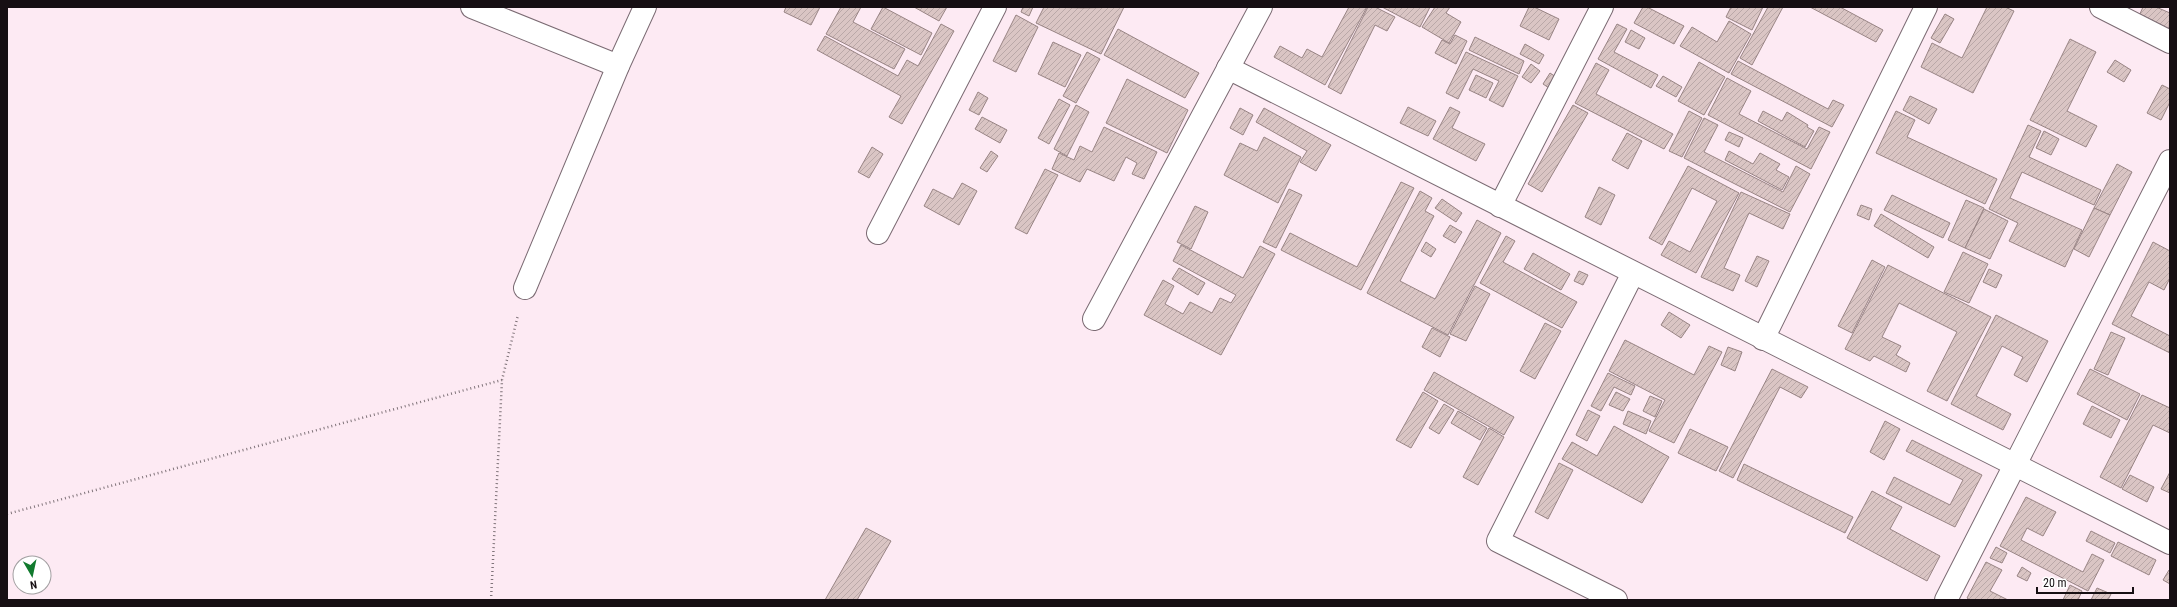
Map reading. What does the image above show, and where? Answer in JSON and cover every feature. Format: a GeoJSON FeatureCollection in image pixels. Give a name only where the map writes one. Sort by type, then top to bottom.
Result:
{"type":"FeatureCollection","features":[{"type":"Feature","properties":{"kind":"street"},"geometry":{"type":"LineString","coordinates":[[472,7],[618,66]]}},
{"type":"Feature","properties":{"kind":"street"},"geometry":{"type":"LineString","coordinates":[[525,288],[618,66],[645,7]]}},
{"type":"Feature","properties":{"kind":"street"},"geometry":{"type":"LineString","coordinates":[[878,233],[995,7]]}},
{"type":"Feature","properties":{"kind":"street"},"geometry":{"type":"LineString","coordinates":[[1094,319],[1261,7]]}},
{"type":"Feature","properties":{"kind":"street"},"geometry":{"type":"LineString","coordinates":[[1500,206],[1602,7]]}},
{"type":"Feature","properties":{"kind":"street"},"geometry":{"type":"LineString","coordinates":[[1763,339],[1926,7]]}},
{"type":"Feature","properties":{"kind":"street"},"geometry":{"type":"LineString","coordinates":[[2101,7],[2170,42]]}},
{"type":"Feature","properties":{"kind":"street"},"geometry":{"type":"LineString","coordinates":[[1228,68],[2014,466],[2170,543]]}},
{"type":"Feature","properties":{"kind":"street"},"geometry":{"type":"LineString","coordinates":[[1946,600],[2170,161]]}},
{"type":"Feature","properties":{"kind":"street"},"geometry":{"type":"LineString","coordinates":[[1616,600],[1498,541],[1633,273]]}},
{"type":"Feature","properties":{"kind":"path"},"geometry":{"type":"LineString","coordinates":[[491,600],[502,380],[525,288]]}},
{"type":"Feature","properties":{"kind":"path"},"geometry":{"type":"LineString","coordinates":[[7,514],[502,380]]}},
{"type":"Feature","properties":{"kind":"building"},"geometry":{"type":"Polygon","coordinates":[[[786,7],[820,7],[811,25],[784,12],[786,7]]]}},
{"type":"Feature","properties":{"kind":"building"},"geometry":{"type":"Polygon","coordinates":[[[841,7],[861,7],[853,22],[905,49],[894,69],[826,34],[841,7]]]}},
{"type":"Feature","properties":{"kind":"building"},"geometry":{"type":"Polygon","coordinates":[[[883,7],[932,33],[921,55],[871,29],[883,7]]]}},
{"type":"Feature","properties":{"kind":"building"},"geometry":{"type":"Polygon","coordinates":[[[914,7],[947,7],[939,21],[914,7]]]}},
{"type":"Feature","properties":{"kind":"building"},"geometry":{"type":"Polygon","coordinates":[[[1023,7],[1033,7],[1029,16],[1021,12],[1023,7]]]}},
{"type":"Feature","properties":{"kind":"building"},"geometry":{"type":"Polygon","coordinates":[[[1044,7],[1124,7],[1101,54],[1036,23],[1044,7]]]}},
{"type":"Feature","properties":{"kind":"building"},"geometry":{"type":"Polygon","coordinates":[[[1349,7],[1367,7],[1325,85],[1274,57],[1280,46],[1302,58],[1307,49],[1322,57],[1349,7]]]}},
{"type":"Feature","properties":{"kind":"building"},"geometry":{"type":"Polygon","coordinates":[[[1368,7],[1375,7],[1395,17],[1387,31],[1375,25],[1341,94],[1328,87],[1368,7]]]}},
{"type":"Feature","properties":{"kind":"building"},"geometry":{"type":"Polygon","coordinates":[[[1382,7],[1430,7],[1420,27],[1382,7]]]}},
{"type":"Feature","properties":{"kind":"building"},"geometry":{"type":"Polygon","coordinates":[[[1435,7],[1450,7],[1446,13],[1461,22],[1449,43],[1422,27],[1435,7]]]}},
{"type":"Feature","properties":{"kind":"building"},"geometry":{"type":"Polygon","coordinates":[[[1529,7],[1534,7],[1559,19],[1549,40],[1520,26],[1529,7]]]}},
{"type":"Feature","properties":{"kind":"building"},"geometry":{"type":"Polygon","coordinates":[[[1643,7],[1647,7],[1684,26],[1674,44],[1634,23],[1643,7]]]}},
{"type":"Feature","properties":{"kind":"building"},"geometry":{"type":"Polygon","coordinates":[[[1731,7],[1763,7],[1752,30],[1726,17],[1731,7]]]}},
{"type":"Feature","properties":{"kind":"building"},"geometry":{"type":"Polygon","coordinates":[[[1768,7],[1783,7],[1752,65],[1740,58],[1768,7]]]}},
{"type":"Feature","properties":{"kind":"building"},"geometry":{"type":"Polygon","coordinates":[[[1810,7],[1840,7],[1883,30],[1876,42],[1810,7]]]}},
{"type":"Feature","properties":{"kind":"building"},"geometry":{"type":"Polygon","coordinates":[[[1987,7],[2005,7],[2014,11],[1973,93],[1921,67],[1932,43],[1962,58],[1987,7]]]}},
{"type":"Feature","properties":{"kind":"building"},"geometry":{"type":"Polygon","coordinates":[[[2143,7],[2156,7],[2170,13],[2169,30],[2139,16],[2143,7]]]}},
{"type":"Feature","properties":{"kind":"building"},"geometry":{"type":"Polygon","coordinates":[[[1945,14],[1954,19],[1940,43],[1931,38],[1945,14]]]}},
{"type":"Feature","properties":{"kind":"building"},"geometry":{"type":"Polygon","coordinates":[[[1016,15],[1038,27],[1016,72],[993,61],[1016,15]]]}},
{"type":"Feature","properties":{"kind":"building"},"geometry":{"type":"Polygon","coordinates":[[[1729,21],[1751,34],[1729,73],[1680,46],[1692,27],[1717,42],[1729,21]]]}},
{"type":"Feature","properties":{"kind":"building"},"geometry":{"type":"Polygon","coordinates":[[[941,24],[954,31],[902,124],[889,117],[901,96],[817,50],[825,36],[898,76],[907,60],[918,66],[941,24]]]}},
{"type":"Feature","properties":{"kind":"building"},"geometry":{"type":"Polygon","coordinates":[[[1617,24],[1627,29],[1614,52],[1658,75],[1651,88],[1598,59],[1617,24]]]}},
{"type":"Feature","properties":{"kind":"building"},"geometry":{"type":"Polygon","coordinates":[[[1118,29],[1199,73],[1185,98],[1104,55],[1118,29]]]}},
{"type":"Feature","properties":{"kind":"building"},"geometry":{"type":"Polygon","coordinates":[[[1631,30],[1645,38],[1639,49],[1625,42],[1631,30]]]}},
{"type":"Feature","properties":{"kind":"building"},"geometry":{"type":"Polygon","coordinates":[[[1455,35],[1467,41],[1456,64],[1435,53],[1442,40],[1450,44],[1455,35]]]}},
{"type":"Feature","properties":{"kind":"building"},"geometry":{"type":"Polygon","coordinates":[[[1475,37],[1524,61],[1519,74],[1469,50],[1475,37]]]}},
{"type":"Feature","properties":{"kind":"building"},"geometry":{"type":"Polygon","coordinates":[[[2070,39],[2096,52],[2067,111],[2097,126],[2086,147],[2030,120],[2070,39]]]}},
{"type":"Feature","properties":{"kind":"building"},"geometry":{"type":"Polygon","coordinates":[[[1053,42],[1081,55],[1065,87],[1038,74],[1053,42]]]}},
{"type":"Feature","properties":{"kind":"building"},"geometry":{"type":"Polygon","coordinates":[[[1525,44],[1544,55],[1539,64],[1520,54],[1525,44]]]}},
{"type":"Feature","properties":{"kind":"building"},"geometry":{"type":"Polygon","coordinates":[[[1087,52],[1100,59],[1076,103],[1063,96],[1087,52]]]}},
{"type":"Feature","properties":{"kind":"building"},"geometry":{"type":"Polygon","coordinates":[[[1466,52],[1518,76],[1503,107],[1489,100],[1499,81],[1473,69],[1458,99],[1446,93],[1466,52]]]}},
{"type":"Feature","properties":{"kind":"building"},"geometry":{"type":"Polygon","coordinates":[[[2115,60],[2131,70],[2124,82],[2107,72],[2115,60]]]}},
{"type":"Feature","properties":{"kind":"building"},"geometry":{"type":"Polygon","coordinates":[[[1738,61],[1828,109],[1833,100],[1844,105],[1832,127],[1731,74],[1738,61]]]}},
{"type":"Feature","properties":{"kind":"building"},"geometry":{"type":"Polygon","coordinates":[[[1699,62],[1725,77],[1704,115],[1678,101],[1699,62]]]}},
{"type":"Feature","properties":{"kind":"building"},"geometry":{"type":"Polygon","coordinates":[[[1596,63],[1609,70],[1596,94],[1673,134],[1664,149],[1575,103],[1596,63]]]}},
{"type":"Feature","properties":{"kind":"building"},"geometry":{"type":"Polygon","coordinates":[[[1531,64],[1540,71],[1531,83],[1522,77],[1531,64]]]}},
{"type":"Feature","properties":{"kind":"building"},"geometry":{"type":"Polygon","coordinates":[[[1550,73],[1556,77],[1549,88],[1543,84],[1550,73]]]}},
{"type":"Feature","properties":{"kind":"building"},"geometry":{"type":"Polygon","coordinates":[[[1476,75],[1493,83],[1486,98],[1469,90],[1476,75]]]}},
{"type":"Feature","properties":{"kind":"building"},"geometry":{"type":"Polygon","coordinates":[[[1663,76],[1682,87],[1676,97],[1656,86],[1663,76]]]}},
{"type":"Feature","properties":{"kind":"building"},"geometry":{"type":"Polygon","coordinates":[[[1727,78],[1751,91],[1739,114],[1807,149],[1819,127],[1830,132],[1811,169],[1708,115],[1727,78]]]}},
{"type":"Feature","properties":{"kind":"building"},"geometry":{"type":"Polygon","coordinates":[[[1127,79],[1188,110],[1167,153],[1106,123],[1127,79]]]}},
{"type":"Feature","properties":{"kind":"building"},"geometry":{"type":"Polygon","coordinates":[[[2162,85],[2170,89],[2170,102],[2161,120],[2147,113],[2162,85]]]}},
{"type":"Feature","properties":{"kind":"building"},"geometry":{"type":"Polygon","coordinates":[[[978,92],[988,98],[979,115],[969,110],[978,92]]]}},
{"type":"Feature","properties":{"kind":"building"},"geometry":{"type":"Polygon","coordinates":[[[1910,96],[1937,109],[1929,124],[1903,110],[1910,96]]]}},
{"type":"Feature","properties":{"kind":"building"},"geometry":{"type":"Polygon","coordinates":[[[1059,99],[1070,105],[1049,144],[1038,138],[1059,99]]]}},
{"type":"Feature","properties":{"kind":"building"},"geometry":{"type":"Polygon","coordinates":[[[1076,105],[1089,112],[1067,156],[1054,149],[1076,105]]]}},
{"type":"Feature","properties":{"kind":"building"},"geometry":{"type":"Polygon","coordinates":[[[1573,105],[1588,113],[1542,192],[1528,184],[1573,105]]]}},
{"type":"Feature","properties":{"kind":"building"},"geometry":{"type":"Polygon","coordinates":[[[1408,107],[1436,121],[1428,136],[1400,123],[1408,107]]]}},
{"type":"Feature","properties":{"kind":"building"},"geometry":{"type":"Polygon","coordinates":[[[1450,107],[1460,112],[1452,128],[1485,144],[1476,161],[1433,139],[1450,107]]]}},
{"type":"Feature","properties":{"kind":"building"},"geometry":{"type":"Polygon","coordinates":[[[1240,108],[1253,115],[1243,135],[1230,128],[1240,108]]]}},
{"type":"Feature","properties":{"kind":"building"},"geometry":{"type":"Polygon","coordinates":[[[1264,108],[1331,145],[1316,171],[1300,162],[1307,151],[1256,122],[1264,108]]]}},
{"type":"Feature","properties":{"kind":"building"},"geometry":{"type":"Polygon","coordinates":[[[1689,111],[1702,118],[1682,157],[1669,151],[1689,111]]]}},
{"type":"Feature","properties":{"kind":"building"},"geometry":{"type":"Polygon","coordinates":[[[1763,111],[1782,121],[1787,112],[1808,125],[1807,127],[1814,131],[1805,147],[1758,121],[1763,111]]]}},
{"type":"Feature","properties":{"kind":"building"},"geometry":{"type":"Polygon","coordinates":[[[1896,111],[1915,120],[1907,137],[1997,179],[1985,204],[1876,153],[1896,111]]]}},
{"type":"Feature","properties":{"kind":"building"},"geometry":{"type":"Polygon","coordinates":[[[982,117],[1007,130],[1000,143],[975,129],[982,117]]]}},
{"type":"Feature","properties":{"kind":"building"},"geometry":{"type":"Polygon","coordinates":[[[1704,118],[1718,125],[1704,152],[1783,192],[1796,166],[1810,174],[1790,212],[1684,158],[1704,118]]]}},
{"type":"Feature","properties":{"kind":"building"},"geometry":{"type":"Polygon","coordinates":[[[2028,125],[2041,131],[2029,157],[2101,190],[2094,205],[2022,172],[2010,198],[2082,230],[2065,267],[2009,241],[2018,223],[1989,209],[2028,125]]]}},
{"type":"Feature","properties":{"kind":"building"},"geometry":{"type":"Polygon","coordinates":[[[1104,127],[1157,152],[1144,179],[1132,174],[1137,163],[1126,157],[1114,181],[1087,169],[1080,182],[1052,169],[1059,153],[1074,160],[1080,146],[1092,152],[1104,127]]]}},
{"type":"Feature","properties":{"kind":"building"},"geometry":{"type":"Polygon","coordinates":[[[2044,131],[2059,139],[2051,155],[2036,148],[2044,131]]]}},
{"type":"Feature","properties":{"kind":"building"},"geometry":{"type":"Polygon","coordinates":[[[1729,132],[1743,138],[1739,147],[1725,140],[1729,132]]]}},
{"type":"Feature","properties":{"kind":"building"},"geometry":{"type":"Polygon","coordinates":[[[1627,133],[1642,141],[1628,169],[1612,160],[1627,133]]]}},
{"type":"Feature","properties":{"kind":"building"},"geometry":{"type":"Polygon","coordinates":[[[1264,137],[1301,157],[1278,203],[1224,175],[1240,143],[1257,151],[1264,137]]]}},
{"type":"Feature","properties":{"kind":"building"},"geometry":{"type":"Polygon","coordinates":[[[872,147],[883,154],[869,178],[858,172],[872,147]]]}},
{"type":"Feature","properties":{"kind":"building"},"geometry":{"type":"Polygon","coordinates":[[[991,151],[998,156],[987,172],[980,168],[991,151]]]}},
{"type":"Feature","properties":{"kind":"building"},"geometry":{"type":"Polygon","coordinates":[[[1729,151],[1753,164],[1760,153],[1780,164],[1776,170],[1789,177],[1782,190],[1725,160],[1729,151]]]}},
{"type":"Feature","properties":{"kind":"building"},"geometry":{"type":"Polygon","coordinates":[[[2117,164],[2132,172],[2110,215],[2094,208],[2117,164]]]}},
{"type":"Feature","properties":{"kind":"building"},"geometry":{"type":"Polygon","coordinates":[[[1688,166],[1739,193],[1696,273],[1661,255],[1669,241],[1690,252],[1717,201],[1692,188],[1662,245],[1649,238],[1688,166]]]}},
{"type":"Feature","properties":{"kind":"building"},"geometry":{"type":"Polygon","coordinates":[[[1045,169],[1058,175],[1027,234],[1015,228],[1045,169]]]}},
{"type":"Feature","properties":{"kind":"building"},"geometry":{"type":"Polygon","coordinates":[[[1401,182],[1414,188],[1361,290],[1281,250],[1290,233],[1357,267],[1401,182]]]}},
{"type":"Feature","properties":{"kind":"building"},"geometry":{"type":"Polygon","coordinates":[[[962,183],[977,191],[959,225],[924,206],[933,189],[953,199],[962,183]]]}},
{"type":"Feature","properties":{"kind":"building"},"geometry":{"type":"Polygon","coordinates":[[[1599,187],[1615,195],[1601,225],[1585,217],[1599,187]]]}},
{"type":"Feature","properties":{"kind":"building"},"geometry":{"type":"Polygon","coordinates":[[[1289,189],[1302,195],[1276,248],[1263,242],[1289,189]]]}},
{"type":"Feature","properties":{"kind":"building"},"geometry":{"type":"Polygon","coordinates":[[[1420,191],[1432,198],[1425,211],[1434,216],[1400,281],[1435,299],[1477,220],[1501,233],[1448,335],[1367,293],[1420,191]]]}},
{"type":"Feature","properties":{"kind":"building"},"geometry":{"type":"Polygon","coordinates":[[[1741,192],[1790,214],[1783,229],[1749,213],[1724,268],[1740,275],[1733,291],[1701,277],[1741,192]]]}},
{"type":"Feature","properties":{"kind":"building"},"geometry":{"type":"Polygon","coordinates":[[[1892,195],[1950,223],[1943,238],[1884,210],[1892,195]]]}},
{"type":"Feature","properties":{"kind":"building"},"geometry":{"type":"Polygon","coordinates":[[[1442,199],[1462,213],[1456,222],[1435,208],[1442,199]]]}},
{"type":"Feature","properties":{"kind":"building"},"geometry":{"type":"Polygon","coordinates":[[[1966,200],[1984,208],[1965,248],[1948,240],[1966,200]]]}},
{"type":"Feature","properties":{"kind":"building"},"geometry":{"type":"Polygon","coordinates":[[[1861,205],[1872,209],[1869,220],[1857,215],[1861,205]]]}},
{"type":"Feature","properties":{"kind":"building"},"geometry":{"type":"Polygon","coordinates":[[[1195,206],[1208,212],[1191,249],[1177,242],[1195,206]]]}},
{"type":"Feature","properties":{"kind":"building"},"geometry":{"type":"Polygon","coordinates":[[[2094,208],[2110,215],[2089,257],[2074,249],[2094,208]]]}},
{"type":"Feature","properties":{"kind":"building"},"geometry":{"type":"Polygon","coordinates":[[[1984,209],[2008,221],[1990,259],[1965,248],[1984,209]]]}},
{"type":"Feature","properties":{"kind":"building"},"geometry":{"type":"Polygon","coordinates":[[[1881,214],[1934,247],[1928,258],[1874,226],[1881,214]]]}},
{"type":"Feature","properties":{"kind":"building"},"geometry":{"type":"Polygon","coordinates":[[[1450,225],[1462,232],[1455,243],[1443,236],[1450,225]]]}},
{"type":"Feature","properties":{"kind":"building"},"geometry":{"type":"Polygon","coordinates":[[[1506,236],[1515,241],[1503,262],[1577,302],[1562,328],[1480,283],[1506,236]]]}},
{"type":"Feature","properties":{"kind":"building"},"geometry":{"type":"Polygon","coordinates":[[[1426,242],[1436,249],[1431,257],[1421,251],[1426,242]]]}},
{"type":"Feature","properties":{"kind":"building"},"geometry":{"type":"Polygon","coordinates":[[[2153,242],[2170,251],[2170,278],[2164,290],[2149,282],[2131,316],[2170,336],[2170,353],[2112,324],[2153,242]]]}},
{"type":"Feature","properties":{"kind":"building"},"geometry":{"type":"Polygon","coordinates":[[[1181,245],[1243,278],[1260,246],[1275,254],[1221,355],[1144,315],[1163,280],[1174,286],[1165,304],[1183,314],[1190,302],[1212,313],[1220,298],[1231,303],[1236,295],[1173,261],[1181,245]]]}},
{"type":"Feature","properties":{"kind":"building"},"geometry":{"type":"Polygon","coordinates":[[[1963,252],[1988,264],[1969,303],[1944,292],[1963,252]]]}},
{"type":"Feature","properties":{"kind":"building"},"geometry":{"type":"Polygon","coordinates":[[[1533,253],[1570,274],[1561,290],[1524,269],[1533,253]]]}},
{"type":"Feature","properties":{"kind":"building"},"geometry":{"type":"Polygon","coordinates":[[[1757,256],[1769,261],[1757,287],[1745,281],[1757,256]]]}},
{"type":"Feature","properties":{"kind":"building"},"geometry":{"type":"Polygon","coordinates":[[[1872,260],[1885,267],[1852,333],[1838,326],[1872,260]]]}},
{"type":"Feature","properties":{"kind":"building"},"geometry":{"type":"Polygon","coordinates":[[[1888,265],[1991,317],[1947,401],[1927,391],[1957,332],[1899,303],[1882,337],[1901,346],[1896,355],[1910,363],[1906,372],[1874,356],[1870,361],[1845,349],[1888,265]]]}},
{"type":"Feature","properties":{"kind":"building"},"geometry":{"type":"Polygon","coordinates":[[[1179,268],[1205,283],[1198,295],[1172,279],[1179,268]]]}},
{"type":"Feature","properties":{"kind":"building"},"geometry":{"type":"Polygon","coordinates":[[[1989,269],[2002,275],[1996,288],[1983,282],[1989,269]]]}},
{"type":"Feature","properties":{"kind":"building"},"geometry":{"type":"Polygon","coordinates":[[[1579,271],[1588,275],[1583,285],[1574,281],[1579,271]]]}},
{"type":"Feature","properties":{"kind":"building"},"geometry":{"type":"Polygon","coordinates":[[[1475,286],[1490,294],[1466,341],[1450,334],[1475,286]]]}},
{"type":"Feature","properties":{"kind":"building"},"geometry":{"type":"Polygon","coordinates":[[[1669,312],[1690,325],[1681,338],[1661,325],[1669,312]]]}},
{"type":"Feature","properties":{"kind":"building"},"geometry":{"type":"Polygon","coordinates":[[[1996,315],[2048,341],[2027,382],[2014,375],[2023,357],[2002,346],[1976,396],[2011,414],[2003,430],[1951,404],[1996,315]]]}},
{"type":"Feature","properties":{"kind":"building"},"geometry":{"type":"Polygon","coordinates":[[[1545,323],[1561,331],[1535,379],[1520,371],[1545,323]]]}},
{"type":"Feature","properties":{"kind":"building"},"geometry":{"type":"Polygon","coordinates":[[[1432,328],[1450,337],[1440,357],[1422,347],[1432,328]]]}},
{"type":"Feature","properties":{"kind":"building"},"geometry":{"type":"Polygon","coordinates":[[[2111,332],[2125,338],[2108,375],[2094,369],[2111,332]]]}},
{"type":"Feature","properties":{"kind":"building"},"geometry":{"type":"Polygon","coordinates":[[[1625,340],[1694,375],[1709,346],[1722,352],[1674,443],[1649,431],[1665,400],[1609,371],[1625,340]]]}},
{"type":"Feature","properties":{"kind":"building"},"geometry":{"type":"Polygon","coordinates":[[[1728,347],[1742,352],[1735,371],[1721,365],[1728,347]]]}},
{"type":"Feature","properties":{"kind":"building"},"geometry":{"type":"Polygon","coordinates":[[[1772,369],[1808,387],[1801,398],[1780,387],[1733,478],[1719,471],[1772,369]]]}},
{"type":"Feature","properties":{"kind":"building"},"geometry":{"type":"Polygon","coordinates":[[[2090,369],[2140,394],[2127,420],[2077,394],[2090,369]]]}},
{"type":"Feature","properties":{"kind":"building"},"geometry":{"type":"Polygon","coordinates":[[[1434,372],[1514,417],[1504,435],[1424,390],[1434,372]]]}},
{"type":"Feature","properties":{"kind":"building"},"geometry":{"type":"Polygon","coordinates":[[[1608,373],[1635,386],[1631,395],[1614,387],[1601,411],[1591,406],[1608,373]]]}},
{"type":"Feature","properties":{"kind":"building"},"geometry":{"type":"Polygon","coordinates":[[[1423,392],[1438,401],[1411,448],[1396,440],[1423,392]]]}},
{"type":"Feature","properties":{"kind":"building"},"geometry":{"type":"Polygon","coordinates":[[[1616,392],[1630,399],[1623,411],[1609,405],[1616,392]]]}},
{"type":"Feature","properties":{"kind":"building"},"geometry":{"type":"Polygon","coordinates":[[[2142,395],[2170,408],[2170,433],[2153,425],[2121,488],[2100,477],[2142,395]]]}},
{"type":"Feature","properties":{"kind":"building"},"geometry":{"type":"Polygon","coordinates":[[[1650,396],[1662,401],[1655,417],[1643,411],[1650,396]]]}},
{"type":"Feature","properties":{"kind":"building"},"geometry":{"type":"Polygon","coordinates":[[[1444,404],[1454,410],[1439,434],[1429,428],[1444,404]]]}},
{"type":"Feature","properties":{"kind":"building"},"geometry":{"type":"Polygon","coordinates":[[[2092,406],[2120,420],[2111,438],[2083,424],[2092,406]]]}},
{"type":"Feature","properties":{"kind":"building"},"geometry":{"type":"Polygon","coordinates":[[[1588,410],[1600,416],[1587,441],[1576,435],[1588,410]]]}},
{"type":"Feature","properties":{"kind":"building"},"geometry":{"type":"Polygon","coordinates":[[[1458,411],[1487,428],[1480,440],[1451,423],[1458,411]]]}},
{"type":"Feature","properties":{"kind":"building"},"geometry":{"type":"Polygon","coordinates":[[[1628,411],[1651,421],[1646,434],[1623,424],[1628,411]]]}},
{"type":"Feature","properties":{"kind":"building"},"geometry":{"type":"Polygon","coordinates":[[[1885,421],[1900,429],[1884,460],[1870,452],[1885,421]]]}},
{"type":"Feature","properties":{"kind":"building"},"geometry":{"type":"Polygon","coordinates":[[[1614,426],[1669,457],[1642,503],[1562,459],[1572,442],[1597,456],[1614,426]]]}},
{"type":"Feature","properties":{"kind":"building"},"geometry":{"type":"Polygon","coordinates":[[[1489,428],[1504,437],[1478,485],[1463,477],[1489,428]]]}},
{"type":"Feature","properties":{"kind":"building"},"geometry":{"type":"Polygon","coordinates":[[[1690,429],[1728,447],[1716,471],[1678,453],[1690,429]]]}},
{"type":"Feature","properties":{"kind":"building"},"geometry":{"type":"Polygon","coordinates":[[[1912,440],[1982,475],[1955,527],[1886,493],[1894,477],[1950,505],[1963,480],[1906,451],[1912,440]]]}},
{"type":"Feature","properties":{"kind":"building"},"geometry":{"type":"Polygon","coordinates":[[[1559,463],[1573,470],[1548,519],[1535,512],[1559,463]]]}},
{"type":"Feature","properties":{"kind":"building"},"geometry":{"type":"Polygon","coordinates":[[[1744,464],[1853,517],[1845,533],[1737,480],[1744,464]]]}},
{"type":"Feature","properties":{"kind":"building"},"geometry":{"type":"Polygon","coordinates":[[[2170,472],[2170,493],[2161,489],[2170,472]]]}},
{"type":"Feature","properties":{"kind":"building"},"geometry":{"type":"Polygon","coordinates":[[[2130,475],[2154,487],[2147,502],[2122,489],[2130,475]]]}},
{"type":"Feature","properties":{"kind":"building"},"geometry":{"type":"Polygon","coordinates":[[[1872,491],[1902,507],[1890,529],[1940,556],[1927,581],[1847,538],[1872,491]]]}},
{"type":"Feature","properties":{"kind":"building"},"geometry":{"type":"Polygon","coordinates":[[[2026,497],[2056,512],[2043,536],[2027,528],[2021,540],[2083,572],[2092,554],[2104,560],[2088,591],[2000,546],[2026,497]]]}},
{"type":"Feature","properties":{"kind":"building"},"geometry":{"type":"Polygon","coordinates":[[[866,528],[891,541],[857,600],[825,600],[866,528]]]}},
{"type":"Feature","properties":{"kind":"building"},"geometry":{"type":"Polygon","coordinates":[[[2091,531],[2115,543],[2110,553],[2086,541],[2091,531]]]}},
{"type":"Feature","properties":{"kind":"building"},"geometry":{"type":"Polygon","coordinates":[[[2118,542],[2156,560],[2149,575],[2111,556],[2118,542]]]}},
{"type":"Feature","properties":{"kind":"building"},"geometry":{"type":"Polygon","coordinates":[[[1996,547],[2007,553],[2002,563],[1990,558],[1996,547]]]}},
{"type":"Feature","properties":{"kind":"building"},"geometry":{"type":"Polygon","coordinates":[[[1986,562],[2002,570],[1990,591],[2008,600],[1970,600],[1967,598],[1986,562]]]}},
{"type":"Feature","properties":{"kind":"building"},"geometry":{"type":"Polygon","coordinates":[[[2022,567],[2031,573],[2027,581],[2017,576],[2022,567]]]}},
{"type":"Feature","properties":{"kind":"building"},"geometry":{"type":"Polygon","coordinates":[[[2169,570],[2170,571],[2170,584],[2163,580],[2169,570]]]}},
{"type":"Feature","properties":{"kind":"building"},"geometry":{"type":"Polygon","coordinates":[[[2070,585],[2082,591],[2078,600],[2063,600],[2070,585]]]}},
{"type":"Feature","properties":{"kind":"building"},"geometry":{"type":"Polygon","coordinates":[[[2097,588],[2111,594],[2108,600],[2091,600],[2097,588]]]}}]}
